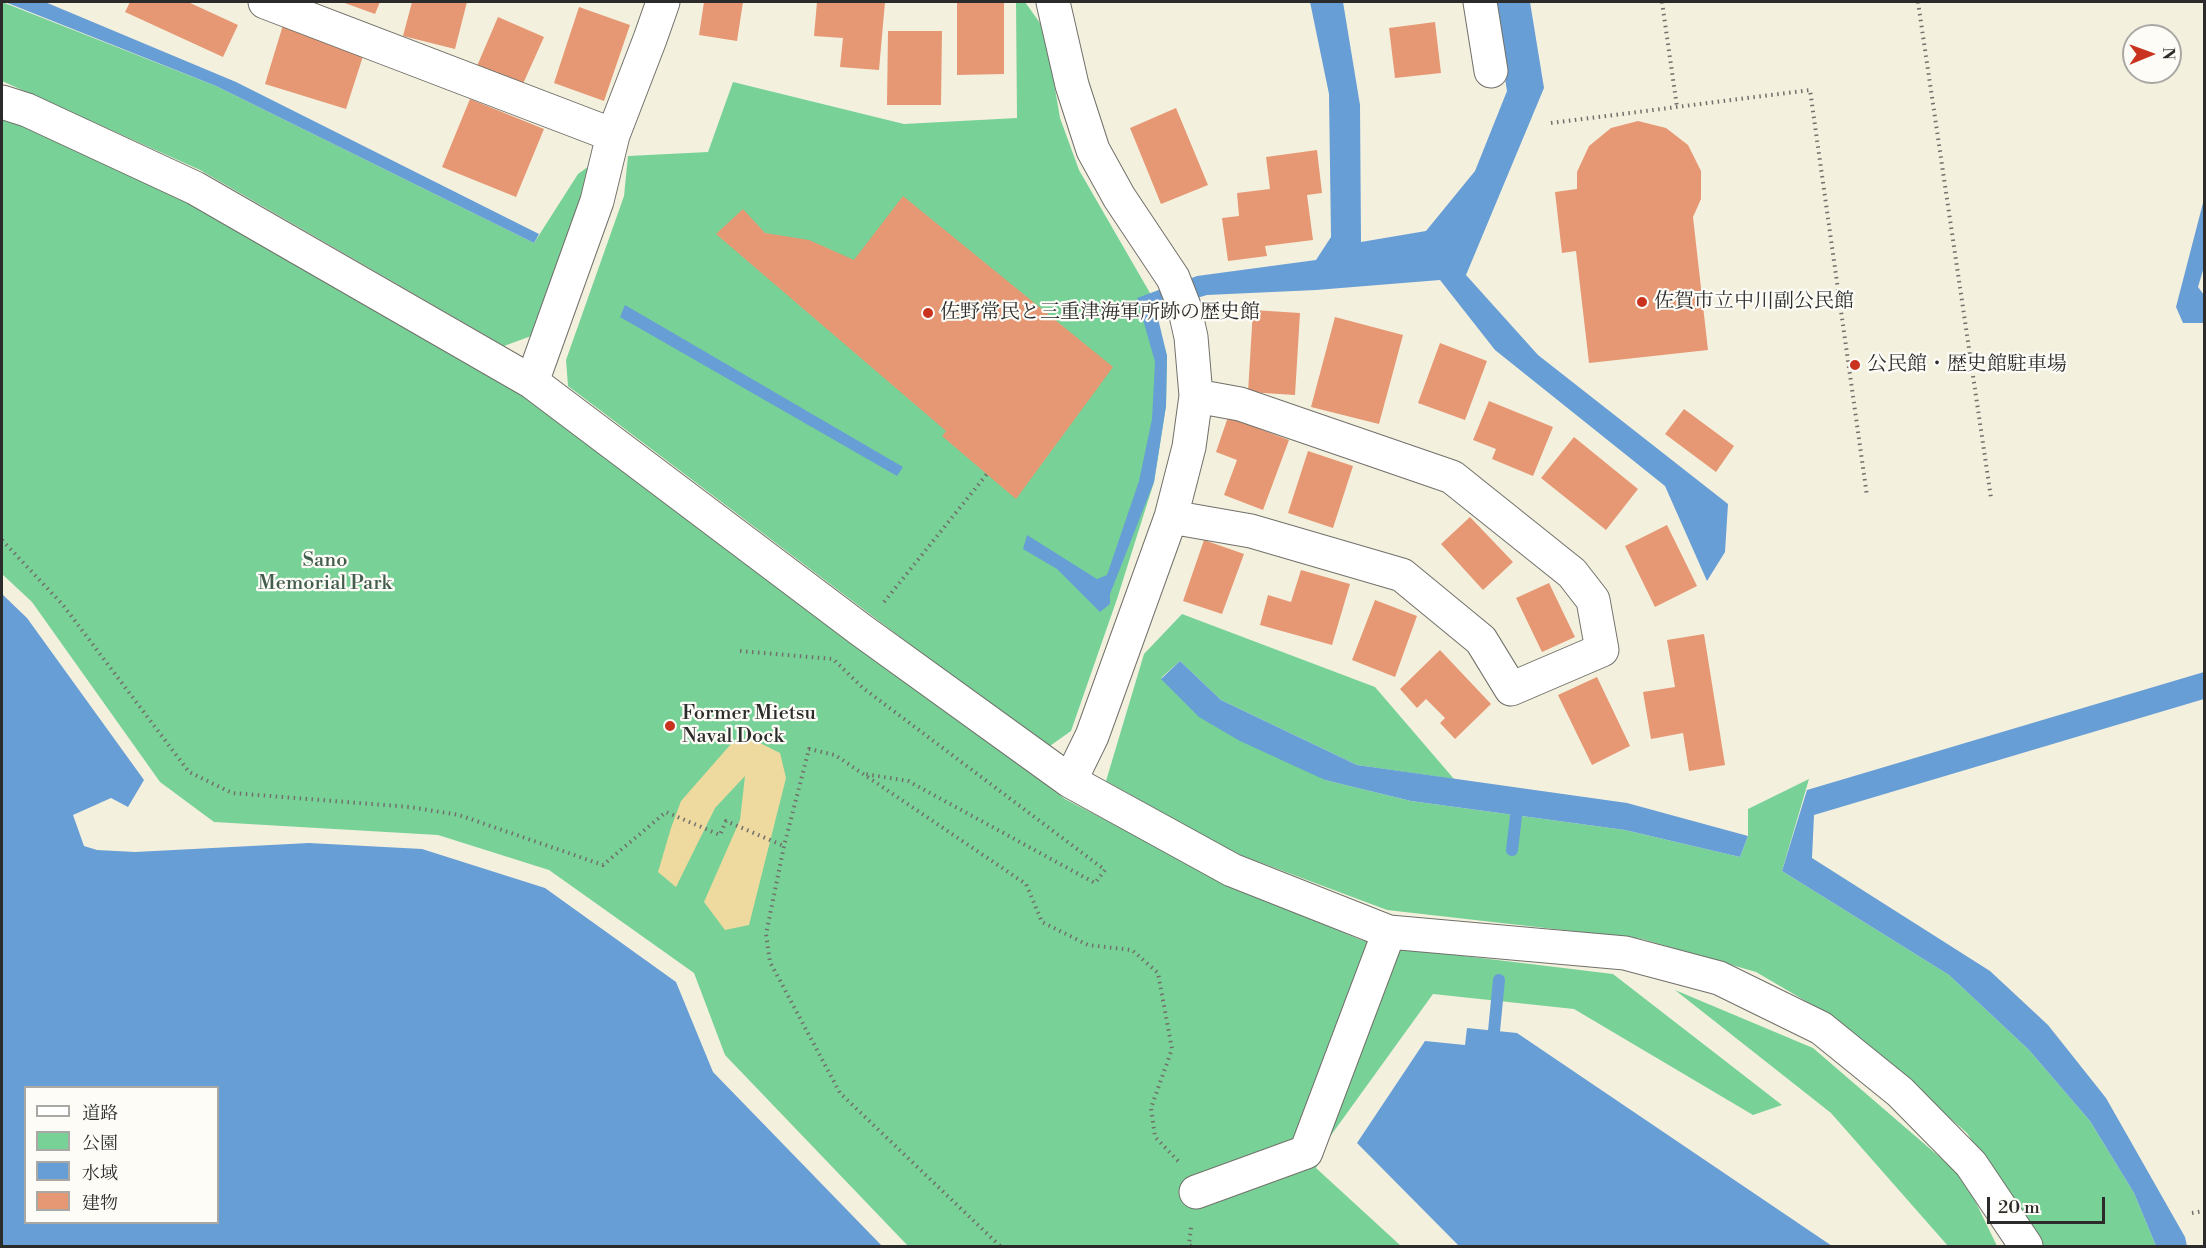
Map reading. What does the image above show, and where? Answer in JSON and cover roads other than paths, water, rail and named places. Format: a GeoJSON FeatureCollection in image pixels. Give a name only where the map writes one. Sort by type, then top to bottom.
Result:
{"type":"FeatureCollection","features":[{"type":"Feature","properties":{"kind":"street"},"geometry":{"type":"LineString","coordinates":[[266,2],[613,135]]}},
{"type":"Feature","properties":{"kind":"street"},"geometry":{"type":"LineString","coordinates":[[532,382],[597,201],[613,135],[663,2]]}},
{"type":"Feature","properties":{"kind":"street"},"geometry":{"type":"LineString","coordinates":[[1053,2],[1072,85],[1093,150],[1119,197],[1179,292],[1191,337],[1196,396],[1189,447],[1171,517],[1092,736],[1070,782]]}},
{"type":"Feature","properties":{"kind":"street"},"geometry":{"type":"LineString","coordinates":[[1480,2],[1491,71]]}},
{"type":"Feature","properties":{"kind":"street"},"geometry":{"type":"LineString","coordinates":[[2,102],[27,110],[195,188],[532,382],[861,630],[1070,782],[1232,870],[1389,932],[1625,953],[1719,978],[1821,1028],[1900,1092],[1971,1164],[2026,1246]]}},
{"type":"Feature","properties":{"kind":"street"},"geometry":{"type":"LineString","coordinates":[[1171,517],[1251,531],[1402,575],[1481,640],[1512,688],[1602,650],[1593,600],[1572,573],[1452,477],[1240,404],[1196,396]]}},
{"type":"Feature","properties":{"kind":"street"},"geometry":{"type":"LineString","coordinates":[[1196,1192],[1306,1152],[1389,932]]}},
{"type":"Feature","properties":{"kind":"water"},"geometry":{"type":"Polygon","coordinates":[[[5,2],[45,2],[236,82],[539,234],[534,243],[216,86],[5,2]]]}},
{"type":"Feature","properties":{"kind":"water"},"geometry":{"type":"Polygon","coordinates":[[[1310,2],[1343,2],[1360,105],[1361,242],[1426,231],[1475,171],[1507,91],[1493,2],[1530,2],[1544,88],[1466,275],[1538,355],[1728,504],[1725,552],[1707,581],[1665,486],[1495,350],[1440,280],[1316,290],[1207,295],[1156,310],[1167,356],[1166,406],[1154,482],[1110,594],[1110,604],[1100,612],[1057,569],[1023,549],[1027,535],[1097,579],[1107,575],[1139,481],[1152,419],[1155,362],[1137,298],[1197,276],[1316,260],[1331,237],[1329,94],[1310,2]]]}},
{"type":"Feature","properties":{"kind":"water"},"geometry":{"type":"Polygon","coordinates":[[[2204,199],[2204,267],[2198,287],[2204,295],[2204,323],[2183,323],[2176,307],[2204,199]]]}},
{"type":"Feature","properties":{"kind":"water"},"geometry":{"type":"Polygon","coordinates":[[[625,305],[903,467],[897,476],[620,317],[625,305]]]}},
{"type":"Feature","properties":{"kind":"water"},"geometry":{"type":"Polygon","coordinates":[[[2,594],[27,618],[144,780],[128,807],[111,798],[73,815],[84,846],[97,850],[135,852],[309,843],[422,849],[545,888],[676,982],[713,1072],[882,1246],[2,1246],[2,594]]]}},
{"type":"Feature","properties":{"kind":"water"},"geometry":{"type":"Polygon","coordinates":[[[1180,661],[1221,700],[1357,765],[1627,803],[1748,836],[1740,857],[1625,830],[1411,801],[1325,780],[1240,741],[1199,717],[1161,679],[1180,661]]]}},
{"type":"Feature","properties":{"kind":"water"},"geometry":{"type":"Polygon","coordinates":[[[2204,672],[2204,699],[1814,815],[1812,858],[1990,971],[2048,1025],[2106,1098],[2185,1237],[2187,1246],[2156,1246],[2134,1193],[2090,1121],[2029,1050],[1949,975],[1782,871],[1807,790],[2204,672]]]}},
{"type":"Feature","properties":{"kind":"water"},"geometry":{"type":"Polygon","coordinates":[[[1467,1028],[1517,1033],[1832,1246],[1459,1246],[1357,1143],[1425,1041],[1465,1045],[1467,1028]]]}},
{"type":"Feature","properties":{"kind":"waterway"},"geometry":{"type":"LineString","coordinates":[[1512,850],[1516,816]]}},
{"type":"Feature","properties":{"kind":"waterway"},"geometry":{"type":"LineString","coordinates":[[1494,1031],[1499,980]]}},
{"type":"Feature","properties":{"kind":"place","name":"佐賀市立中川副公民館"},"geometry":{"type":"Point","coordinates":[1642,302]}},
{"type":"Feature","properties":{"kind":"place","name":"佐野常民と三重津海軍所跡の歴史館"},"geometry":{"type":"Point","coordinates":[928,313]}},
{"type":"Feature","properties":{"kind":"place","name":"公民館・歴史館駐車場"},"geometry":{"type":"Point","coordinates":[1855,365]}},
{"type":"Feature","properties":{"kind":"place","name":"Former Mietsu Naval Dock"},"geometry":{"type":"Point","coordinates":[670,726]}},
{"type":"Feature","properties":{"kind":"park label","name":"Sano Memorial Park"},"geometry":{"type":"Point","coordinates":[325,572]}}]}
